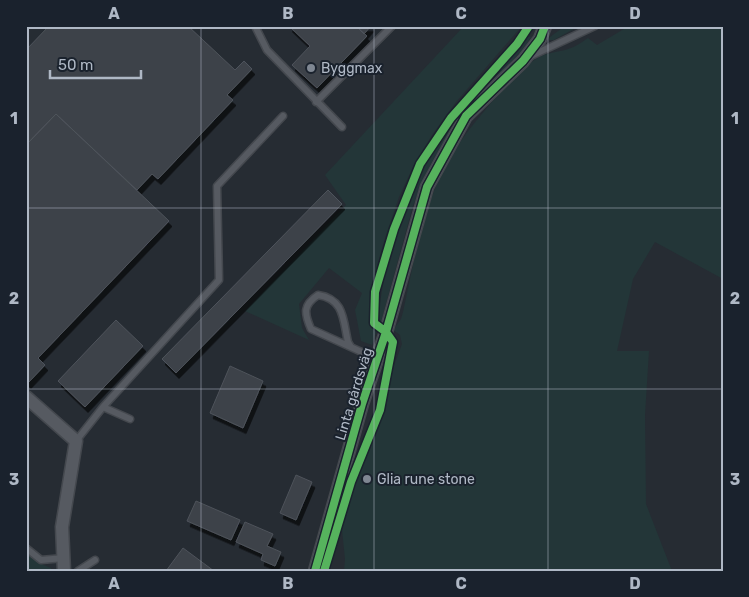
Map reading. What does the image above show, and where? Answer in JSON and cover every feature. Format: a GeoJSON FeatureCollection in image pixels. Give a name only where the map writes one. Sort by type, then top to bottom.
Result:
{"type":"FeatureCollection","features":[{"type":"Feature","properties":{"kind":"street","name":"Linta gårdsväg"},"geometry":{"type":"LineString","coordinates":[[316,571],[362,404],[427,187],[466,116],[523,61],[540,39],[546,27]]}},
{"type":"Feature","properties":{"kind":"street"},"geometry":{"type":"LineString","coordinates":[[26,397],[76,440],[62,527],[64,564]]}},
{"type":"Feature","properties":{"kind":"lane"},"geometry":{"type":"LineString","coordinates":[[255,26],[267,50],[342,127]]}},
{"type":"Feature","properties":{"kind":"lane"},"geometry":{"type":"LineString","coordinates":[[316,102],[392,26]]}},
{"type":"Feature","properties":{"kind":"lane"},"geometry":{"type":"LineString","coordinates":[[523,61],[544,49],[595,26]]}},
{"type":"Feature","properties":{"kind":"lane"},"geometry":{"type":"LineString","coordinates":[[76,440],[103,407],[219,280],[217,186],[283,116]]}},
{"type":"Feature","properties":{"kind":"lane"},"geometry":{"type":"LineString","coordinates":[[351,347],[348,342],[340,307],[326,296],[318,295],[310,301],[306,308],[307,320],[311,329],[377,359]]}},
{"type":"Feature","properties":{"kind":"lane"},"geometry":{"type":"LineString","coordinates":[[103,407],[130,419]]}},
{"type":"Feature","properties":{"kind":"lane"},"geometry":{"type":"LineString","coordinates":[[26,548],[41,560],[64,564]]}},
{"type":"Feature","properties":{"kind":"lane"},"geometry":{"type":"LineString","coordinates":[[78,571],[95,560]]}},
{"type":"Feature","properties":{"kind":"shaded area"},"geometry":{"type":"Polygon","coordinates":[[[464,26],[522,26],[456,102],[432,135],[414,165],[399,197],[370,291],[371,325],[376,332],[372,345],[361,341],[355,310],[362,293],[329,268],[299,304],[302,328],[309,340],[245,311],[346,205],[325,175],[464,26]]]}},
{"type":"Feature","properties":{"kind":"shaded area"},"geometry":{"type":"Polygon","coordinates":[[[565,26],[577,27],[554,40],[549,40],[550,37],[565,26]]]}},
{"type":"Feature","properties":{"kind":"shaded area"},"geometry":{"type":"Polygon","coordinates":[[[629,26],[723,26],[723,279],[655,242],[633,279],[617,351],[649,351],[645,415],[646,504],[672,571],[344,571],[345,559],[342,530],[347,490],[381,410],[389,379],[402,344],[400,335],[393,330],[401,319],[421,230],[434,190],[443,171],[462,140],[490,104],[533,61],[544,55],[571,48],[588,38],[597,45],[629,26]]]}},
{"type":"Feature","properties":{"kind":"shaded area"},"geometry":{"type":"Polygon","coordinates":[[[531,37],[525,47],[460,118],[431,164],[413,206],[380,326],[377,324],[378,314],[389,250],[415,175],[437,136],[456,111],[522,38],[531,37]]]}},
{"type":"Feature","properties":{"kind":"shaded area"},"geometry":{"type":"Polygon","coordinates":[[[26,552],[39,563],[51,568],[51,571],[26,571],[26,552]]]}},
{"type":"Feature","properties":{"kind":"building"},"geometry":{"type":"Polygon","coordinates":[[[49,26],[188,26],[235,70],[244,61],[252,69],[227,95],[233,100],[158,179],[152,174],[137,190],[56,114],[26,145],[26,50],[49,26]]]}},
{"type":"Feature","properties":{"kind":"building"},"geometry":{"type":"Polygon","coordinates":[[[289,26],[356,26],[367,36],[317,88],[292,65],[310,46],[289,26]]]}},
{"type":"Feature","properties":{"kind":"building"},"geometry":{"type":"Polygon","coordinates":[[[356,26],[371,26],[364,34],[356,26]]]}},
{"type":"Feature","properties":{"kind":"building"},"geometry":{"type":"Polygon","coordinates":[[[56,114],[169,221],[38,358],[45,365],[28,383],[26,381],[26,145],[56,114]]]}},
{"type":"Feature","properties":{"kind":"building"},"geometry":{"type":"Polygon","coordinates":[[[328,190],[342,204],[176,373],[162,359],[328,190]]]}},
{"type":"Feature","properties":{"kind":"building"},"geometry":{"type":"Polygon","coordinates":[[[116,320],[143,346],[85,407],[58,381],[116,320]]]}},
{"type":"Feature","properties":{"kind":"building"},"geometry":{"type":"Polygon","coordinates":[[[230,366],[263,381],[243,428],[210,413],[230,366]]]}},
{"type":"Feature","properties":{"kind":"building"},"geometry":{"type":"Polygon","coordinates":[[[296,475],[312,482],[296,520],[280,513],[296,475]]]}},
{"type":"Feature","properties":{"kind":"building"},"geometry":{"type":"Polygon","coordinates":[[[196,501],[240,520],[231,540],[187,521],[196,501]]]}},
{"type":"Feature","properties":{"kind":"building"},"geometry":{"type":"Polygon","coordinates":[[[245,522],[273,534],[267,546],[281,552],[275,566],[261,560],[263,554],[236,542],[245,522]]]}},
{"type":"Feature","properties":{"kind":"building"},"geometry":{"type":"Polygon","coordinates":[[[183,548],[214,571],[166,571],[183,548]]]}},
{"type":"Feature","properties":{"kind":"cycle path"},"geometry":{"type":"LineString","coordinates":[[324,571],[351,482],[380,410],[393,342],[386,332],[374,323],[375,292],[394,229],[420,164],[451,118],[517,44],[529,26]]}},
{"type":"Feature","properties":{"kind":"cycle path"},"geometry":{"type":"LineString","coordinates":[[315,571],[362,404],[386,332],[427,187],[466,116],[523,61],[540,39],[545,26]]}},
{"type":"Feature","properties":{"kind":"place","name":"Byggmax"},"geometry":{"type":"Point","coordinates":[311,68]}},
{"type":"Feature","properties":{"kind":"place","name":"Glia rune stone"},"geometry":{"type":"Point","coordinates":[367,479]}}]}
